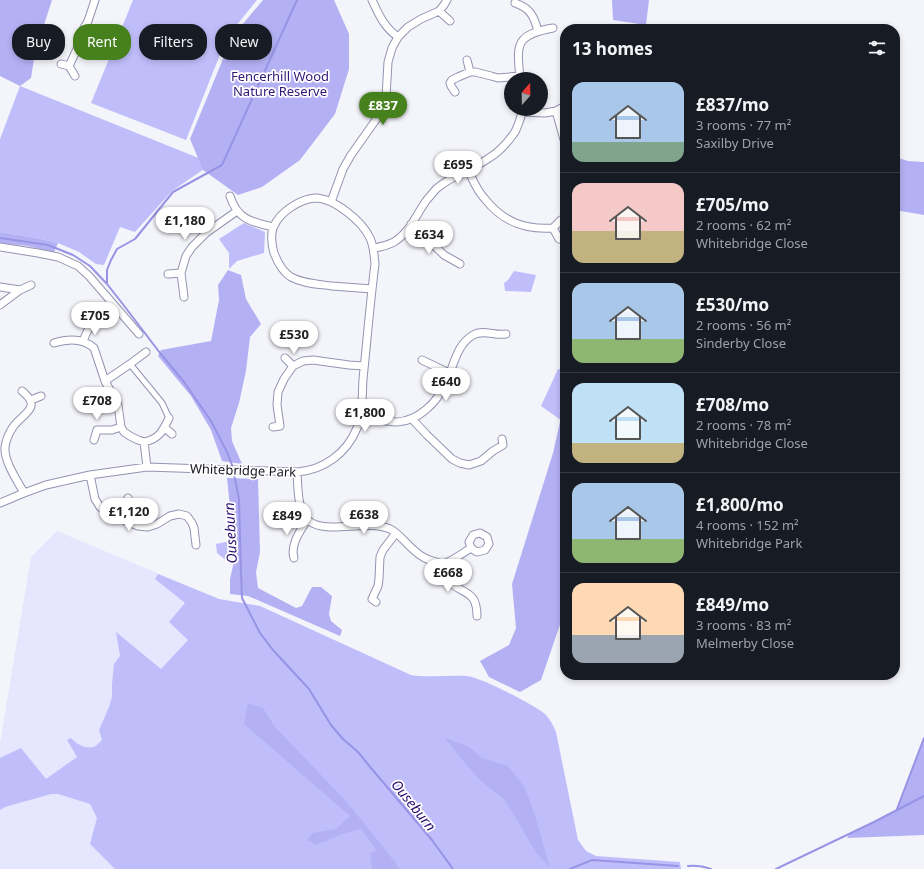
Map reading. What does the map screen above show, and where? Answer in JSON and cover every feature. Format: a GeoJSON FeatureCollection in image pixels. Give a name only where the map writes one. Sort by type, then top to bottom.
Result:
{"type":"FeatureCollection","features":[{"type":"Feature","properties":{"kind":"street"},"geometry":{"type":"LineString","coordinates":[[69,66],[77,49],[80,35],[88,21],[95,0]]}},
{"type":"Feature","properties":{"kind":"street"},"geometry":{"type":"LineString","coordinates":[[372,0],[385,26],[398,37]]}},
{"type":"Feature","properties":{"kind":"street"},"geometry":{"type":"LineString","coordinates":[[332,202],[343,169],[384,106],[388,62],[392,48],[398,37],[408,27],[421,19],[440,11],[447,0]]}},
{"type":"Feature","properties":{"kind":"street"},"geometry":{"type":"LineString","coordinates":[[515,3],[522,5],[533,15],[538,31]]}},
{"type":"Feature","properties":{"kind":"street"},"geometry":{"type":"LineString","coordinates":[[440,11],[450,21]]}},
{"type":"Feature","properties":{"kind":"street"},"geometry":{"type":"LineString","coordinates":[[519,72],[518,52],[520,44],[524,38],[538,31],[553,28]]}},
{"type":"Feature","properties":{"kind":"street"},"geometry":{"type":"LineString","coordinates":[[467,60],[470,72]]}},
{"type":"Feature","properties":{"kind":"street"},"geometry":{"type":"LineString","coordinates":[[61,64],[69,66],[75,76]]}},
{"type":"Feature","properties":{"kind":"street"},"geometry":{"type":"LineString","coordinates":[[455,92],[450,83],[452,80],[470,72],[498,78],[504,78]]}},
{"type":"Feature","properties":{"kind":"street"},"geometry":{"type":"LineString","coordinates":[[548,112],[560,109]]}},
{"type":"Feature","properties":{"kind":"street"},"geometry":{"type":"LineString","coordinates":[[556,111],[560,126]]}},
{"type":"Feature","properties":{"kind":"street"},"geometry":{"type":"LineString","coordinates":[[374,248],[384,246],[402,236],[426,200],[448,180],[489,159],[511,138],[518,126],[520,116]]}},
{"type":"Feature","properties":{"kind":"street"},"geometry":{"type":"LineString","coordinates":[[468,170],[484,199],[506,219],[522,226],[540,229],[553,228],[560,221]]}},
{"type":"Feature","properties":{"kind":"street"},"geometry":{"type":"LineString","coordinates":[[230,196],[237,211],[244,218],[273,227]]}},
{"type":"Feature","properties":{"kind":"street"},"geometry":{"type":"LineString","coordinates":[[316,198],[332,202],[346,211],[360,224],[369,237],[374,248],[375,264],[372,289],[307,283],[290,277],[278,263],[271,245],[273,227],[284,212],[298,203],[316,198]]}},
{"type":"Feature","properties":{"kind":"street"},"geometry":{"type":"LineString","coordinates":[[184,297],[181,274],[186,256],[192,247],[206,233],[237,211]]}},
{"type":"Feature","properties":{"kind":"street"},"geometry":{"type":"LineString","coordinates":[[411,224],[444,256],[460,264]]}},
{"type":"Feature","properties":{"kind":"street"},"geometry":{"type":"LineString","coordinates":[[553,228],[559,239]]}},
{"type":"Feature","properties":{"kind":"street"},"geometry":{"type":"LineString","coordinates":[[0,247],[58,257],[78,266],[89,276],[139,334]]}},
{"type":"Feature","properties":{"kind":"street"},"geometry":{"type":"LineString","coordinates":[[168,274],[181,274]]}},
{"type":"Feature","properties":{"kind":"street"},"geometry":{"type":"LineString","coordinates":[[0,305],[20,290],[31,285]]}},
{"type":"Feature","properties":{"kind":"street"},"geometry":{"type":"LineString","coordinates":[[0,287],[20,290]]}},
{"type":"Feature","properties":{"kind":"street","name":"Whitebridge Park"},"geometry":{"type":"LineString","coordinates":[[0,503],[46,485],[90,475],[147,467],[297,472],[308,471],[321,467],[339,454],[352,438],[358,426],[372,289]]}},
{"type":"Feature","properties":{"kind":"street"},"geometry":{"type":"LineString","coordinates":[[84,341],[89,328]]}},
{"type":"Feature","properties":{"kind":"street"},"geometry":{"type":"LineString","coordinates":[[360,416],[383,421],[397,422],[412,419],[427,409],[437,398],[445,385],[457,353],[464,342],[475,334],[486,332],[503,336]]}},
{"type":"Feature","properties":{"kind":"street"},"geometry":{"type":"LineString","coordinates":[[54,343],[66,340],[84,341],[94,348],[105,381],[118,405],[121,427],[124,432],[130,436],[144,442],[157,437],[165,428],[169,418],[162,403],[130,364]]}},
{"type":"Feature","properties":{"kind":"street"},"geometry":{"type":"LineString","coordinates":[[105,381],[146,352]]}},
{"type":"Feature","properties":{"kind":"street"},"geometry":{"type":"LineString","coordinates":[[285,358],[293,366]]}},
{"type":"Feature","properties":{"kind":"street"},"geometry":{"type":"LineString","coordinates":[[279,426],[277,405],[278,392],[284,379],[293,366],[302,361],[312,360],[364,366]]}},
{"type":"Feature","properties":{"kind":"street"},"geometry":{"type":"LineString","coordinates":[[422,360],[449,373]]}},
{"type":"Feature","properties":{"kind":"street"},"geometry":{"type":"LineString","coordinates":[[22,391],[31,400],[31,405],[29,410],[13,426],[5,446],[5,454],[24,493]]}},
{"type":"Feature","properties":{"kind":"street"},"geometry":{"type":"LineString","coordinates":[[31,400],[41,396]]}},
{"type":"Feature","properties":{"kind":"street"},"geometry":{"type":"LineString","coordinates":[[412,419],[452,459],[460,463],[469,465],[481,461],[493,451],[504,445]]}},
{"type":"Feature","properties":{"kind":"street"},"geometry":{"type":"LineString","coordinates":[[94,440],[95,428],[112,430],[121,427]]}},
{"type":"Feature","properties":{"kind":"street"},"geometry":{"type":"LineString","coordinates":[[165,428],[172,434]]}},
{"type":"Feature","properties":{"kind":"street"},"geometry":{"type":"LineString","coordinates":[[144,442],[147,467]]}},
{"type":"Feature","properties":{"kind":"street"},"geometry":{"type":"LineString","coordinates":[[297,472],[301,508],[308,520],[316,526],[381,526],[396,533],[424,558],[442,564],[471,548]]}},
{"type":"Feature","properties":{"kind":"street"},"geometry":{"type":"LineString","coordinates":[[90,475],[95,498],[100,507],[110,514],[138,526],[148,527],[157,524],[170,516],[179,514],[187,516],[194,528],[196,545]]}},
{"type":"Feature","properties":{"kind":"street"},"geometry":{"type":"LineString","coordinates":[[120,518],[128,498]]}},
{"type":"Feature","properties":{"kind":"street"},"geometry":{"type":"LineString","coordinates":[[294,558],[292,553],[296,538],[308,520]]}},
{"type":"Feature","properties":{"kind":"street"},"geometry":{"type":"LineString","coordinates":[[372,600],[378,586],[380,557],[383,550],[396,533]]}},
{"type":"Feature","properties":{"kind":"street"},"geometry":{"type":"LineString","coordinates":[[442,564],[447,580],[453,585],[467,592],[472,598],[477,607],[477,616]]}},
{"type":"Feature","properties":{"kind":"shaded area"},"geometry":{"type":"Polygon","coordinates":[[[133,0],[257,0],[238,24],[215,24],[215,60],[218,60],[186,140],[91,103],[109,60],[131,60],[131,24],[123,24],[133,0]]]}},
{"type":"Feature","properties":{"kind":"shaded area"},"geometry":{"type":"Polygon","coordinates":[[[20,86],[201,159],[207,167],[172,191],[135,232],[120,227],[104,265],[96,264],[79,252],[58,243],[0,232],[0,139],[20,86]]]}},
{"type":"Feature","properties":{"kind":"shaded area"},"geometry":{"type":"Polygon","coordinates":[[[244,223],[265,232],[264,253],[237,261],[229,269],[229,253],[219,239],[244,223]]]}},
{"type":"Feature","properties":{"kind":"shaded area"},"geometry":{"type":"Polygon","coordinates":[[[514,271],[536,275],[531,292],[505,291],[504,283],[514,271]]]}},
{"type":"Feature","properties":{"kind":"shaded area"},"geometry":{"type":"Polygon","coordinates":[[[558,369],[560,369],[560,419],[541,406],[558,369]]]}},
{"type":"Feature","properties":{"kind":"shaded area"},"geometry":{"type":"Polygon","coordinates":[[[57,531],[219,599],[222,869],[0,869],[0,744],[31,557],[57,531]]]}},
{"type":"Feature","properties":{"kind":"shaded area"},"geometry":{"type":"Polygon","coordinates":[[[230,541],[233,554],[227,561],[217,553],[216,544],[230,541]]]}},
{"type":"Feature","properties":{"kind":"shaded area"},"geometry":{"type":"Polygon","coordinates":[[[158,574],[219,599],[260,606],[411,675],[467,676],[495,686],[530,704],[547,716],[556,732],[578,840],[586,851],[596,856],[680,862],[681,869],[115,869],[90,844],[97,818],[90,804],[58,794],[51,794],[5,807],[0,810],[0,758],[21,748],[46,779],[77,757],[67,740],[71,738],[80,745],[94,747],[102,740],[99,730],[112,697],[114,664],[120,656],[116,632],[161,669],[188,640],[169,622],[185,603],[155,579],[158,574]]]}},
{"type":"Feature","properties":{"kind":"green space"},"geometry":{"type":"Polygon","coordinates":[[[0,0],[52,0],[44,24],[12,24],[12,60],[34,60],[31,78],[20,86],[0,76],[0,0]]]}},
{"type":"Feature","properties":{"kind":"green space","name":"Fencerhill Wood Nature Reserve"},"geometry":{"type":"Polygon","coordinates":[[[263,0],[334,0],[349,34],[349,69],[335,114],[300,160],[262,187],[238,195],[203,170],[190,139],[223,60],[272,60],[272,24],[243,24],[263,0]]]}},
{"type":"Feature","properties":{"kind":"green space"},"geometry":{"type":"Polygon","coordinates":[[[612,0],[649,0],[646,24],[613,20],[612,0]]]}},
{"type":"Feature","properties":{"kind":"green space"},"geometry":{"type":"Polygon","coordinates":[[[900,159],[908,161],[924,162],[924,215],[900,211],[900,159]]]}},
{"type":"Feature","properties":{"kind":"green space"},"geometry":{"type":"Polygon","coordinates":[[[0,232],[58,243],[54,252],[27,246],[0,243],[0,232]]]}},
{"type":"Feature","properties":{"kind":"green space"},"geometry":{"type":"Polygon","coordinates":[[[228,270],[241,275],[246,299],[261,324],[250,337],[246,371],[239,403],[231,428],[232,441],[242,464],[222,461],[211,430],[191,396],[158,356],[161,350],[211,341],[219,300],[218,285],[228,270]]]}},
{"type":"Feature","properties":{"kind":"green space"},"geometry":{"type":"Polygon","coordinates":[[[560,422],[560,625],[541,680],[520,692],[489,677],[480,661],[509,645],[516,628],[512,584],[553,453],[560,422]]]}},
{"type":"Feature","properties":{"kind":"green space"},"geometry":{"type":"Polygon","coordinates":[[[227,478],[258,479],[260,552],[256,572],[258,588],[296,608],[302,606],[312,587],[321,587],[332,596],[329,614],[331,621],[342,630],[340,636],[248,596],[230,594],[230,579],[235,557],[227,478]]]}},
{"type":"Feature","properties":{"kind":"green space"},"geometry":{"type":"Polygon","coordinates":[[[248,703],[263,708],[275,727],[346,801],[400,869],[372,869],[370,854],[376,850],[361,829],[345,833],[316,845],[307,840],[312,833],[336,829],[350,816],[244,724],[248,703]]]}},
{"type":"Feature","properties":{"kind":"green space"},"geometry":{"type":"Polygon","coordinates":[[[445,738],[469,747],[482,758],[508,766],[525,788],[534,812],[550,868],[535,851],[505,800],[481,781],[445,738]]]}},
{"type":"Feature","properties":{"kind":"green space"},"geometry":{"type":"Polygon","coordinates":[[[924,738],[924,835],[847,838],[850,833],[897,810],[924,738]]]}},
{"type":"Feature","properties":{"kind":"waterway"},"geometry":{"type":"LineString","coordinates":[[107,284],[107,270],[117,249],[135,239],[173,192],[222,165],[297,0]]}},
{"type":"Feature","properties":{"kind":"waterway","name":"Ouseburn"},"geometry":{"type":"LineString","coordinates":[[0,238],[48,245],[73,255],[90,266],[107,284],[184,382],[211,421],[232,465],[239,499],[242,598],[260,633],[273,650],[309,689],[331,725],[343,739],[358,752],[432,840],[453,869]]}},
{"type":"Feature","properties":{"kind":"waterway"},"geometry":{"type":"LineString","coordinates":[[897,809],[924,738]]}},
{"type":"Feature","properties":{"kind":"waterway"},"geometry":{"type":"LineString","coordinates":[[776,869],[924,796]]}},
{"type":"Feature","properties":{"kind":"waterway"},"geometry":{"type":"LineString","coordinates":[[570,869],[592,860],[678,866]]}},
{"type":"Feature","properties":{"kind":"waterway"},"geometry":{"type":"LineString","coordinates":[[688,866],[700,866],[711,869]]}}]}
